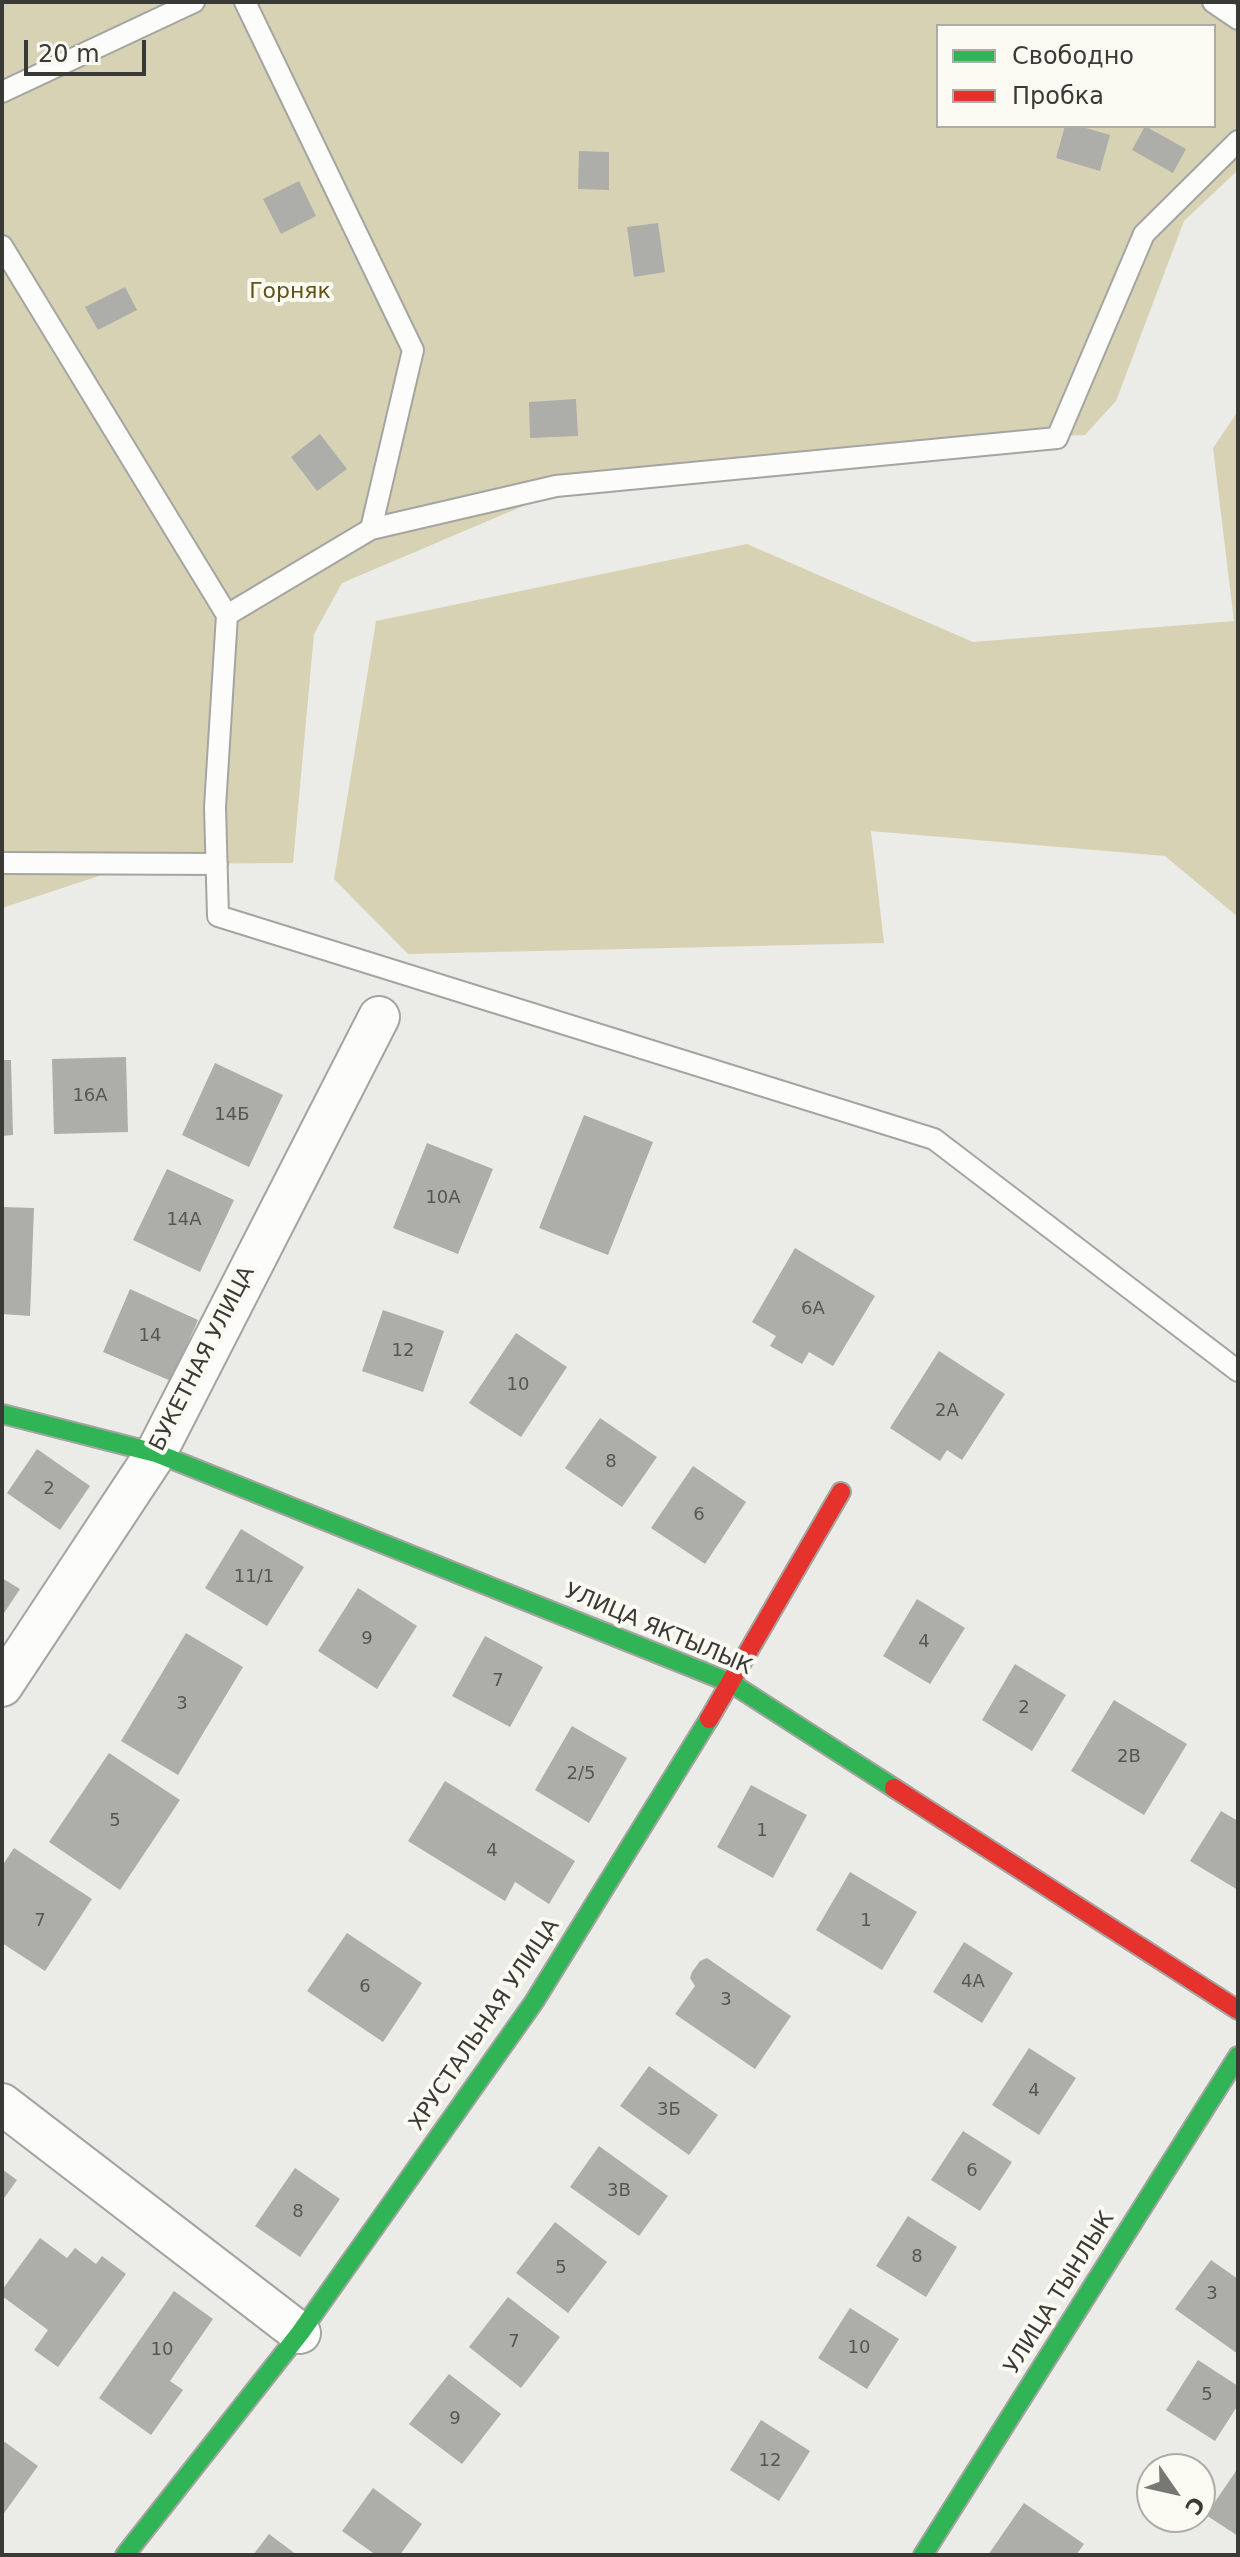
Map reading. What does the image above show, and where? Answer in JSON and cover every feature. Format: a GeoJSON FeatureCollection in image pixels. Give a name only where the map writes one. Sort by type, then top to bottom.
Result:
{"type":"FeatureCollection","features":[{"type":"Feature","properties":{"kind":"street","name":"БУКЕТНАЯ УЛИЦА"},"geometry":{"type":"LineString","coordinates":[[2,1686],[156,1453],[379,1017]]}},
{"type":"Feature","properties":{"kind":"street","name":"УЛИЦА ЯКТЫЛЫК"},"geometry":{"type":"LineString","coordinates":[[2,1414],[156,1453],[731,1683],[1238,2010]]}},
{"type":"Feature","properties":{"kind":"street","name":"ХРУСТАЛЬНАЯ УЛИЦА"},"geometry":{"type":"LineString","coordinates":[[125,2555],[300,2333],[534,2002],[731,1683],[841,1492]]}},
{"type":"Feature","properties":{"kind":"street","name":"УЛИЦА ТЫНЛЫК"},"geometry":{"type":"LineString","coordinates":[[923,2555],[1238,2056]]}},
{"type":"Feature","properties":{"kind":"street"},"geometry":{"type":"LineString","coordinates":[[2,2104],[300,2333]]}},
{"type":"Feature","properties":{"kind":"lane"},"geometry":{"type":"LineString","coordinates":[[2,92],[194,2]]}},
{"type":"Feature","properties":{"kind":"lane"},"geometry":{"type":"LineString","coordinates":[[245,2],[413,350],[371,529]]}},
{"type":"Feature","properties":{"kind":"lane"},"geometry":{"type":"LineString","coordinates":[[1213,2],[1238,19]]}},
{"type":"Feature","properties":{"kind":"lane"},"geometry":{"type":"LineString","coordinates":[[227,615],[371,529],[556,486],[1057,438],[1144,234],[1238,141]]}},
{"type":"Feature","properties":{"kind":"lane"},"geometry":{"type":"LineString","coordinates":[[2,246],[227,615],[215,807],[218,916],[934,1139],[1238,1371]]}},
{"type":"Feature","properties":{"kind":"lane"},"geometry":{"type":"LineString","coordinates":[[2,863],[217,864]]}},
{"type":"Feature","properties":{"kind":"green space","name":"Горняк"},"geometry":{"type":"Polygon","coordinates":[[[2,2],[1238,2],[1238,170],[1184,221],[1116,401],[1085,435],[877,443],[603,472],[342,583],[314,634],[293,863],[135,864],[2,908],[2,2]]]}},
{"type":"Feature","properties":{"kind":"green space"},"geometry":{"type":"Polygon","coordinates":[[[1238,411],[1238,917],[1165,856],[871,831],[884,943],[408,954],[334,879],[376,621],[747,544],[973,642],[1234,621],[1213,448],[1238,411]]]}},
{"type":"Feature","properties":{"kind":"building"},"geometry":{"type":"Polygon","coordinates":[[[1064,128],[1086,128],[1110,135],[1100,171],[1056,158],[1064,128]]]}},
{"type":"Feature","properties":{"kind":"building"},"geometry":{"type":"Polygon","coordinates":[[[1144,128],[1186,149],[1173,173],[1132,150],[1144,128]]]}},
{"type":"Feature","properties":{"kind":"building"},"geometry":{"type":"Polygon","coordinates":[[[579,151],[609,152],[609,190],[578,189],[579,151]]]}},
{"type":"Feature","properties":{"kind":"building"},"geometry":{"type":"Polygon","coordinates":[[[299,181],[316,216],[281,234],[263,199],[299,181]]]}},
{"type":"Feature","properties":{"kind":"building"},"geometry":{"type":"Polygon","coordinates":[[[658,223],[665,272],[634,277],[627,227],[658,223]]]}},
{"type":"Feature","properties":{"kind":"building"},"geometry":{"type":"Polygon","coordinates":[[[125,287],[137,310],[98,330],[85,307],[125,287]]]}},
{"type":"Feature","properties":{"kind":"building"},"geometry":{"type":"Polygon","coordinates":[[[576,399],[578,436],[530,438],[529,402],[576,399]]]}},
{"type":"Feature","properties":{"kind":"building"},"geometry":{"type":"Polygon","coordinates":[[[320,434],[347,469],[317,491],[291,457],[320,434]]]}},
{"type":"Feature","properties":{"kind":"building"},"geometry":{"type":"Polygon","coordinates":[[[126,1057],[128,1132],[54,1134],[52,1059],[126,1057]]]}},
{"type":"Feature","properties":{"kind":"building"},"geometry":{"type":"Polygon","coordinates":[[[2,1060],[11,1060],[13,1135],[2,1136],[2,1060]]]}},
{"type":"Feature","properties":{"kind":"building"},"geometry":{"type":"Polygon","coordinates":[[[215,1063],[283,1095],[249,1167],[182,1135],[215,1063]]]}},
{"type":"Feature","properties":{"kind":"building"},"geometry":{"type":"Polygon","coordinates":[[[584,1115],[653,1142],[608,1255],[539,1228],[584,1115]]]}},
{"type":"Feature","properties":{"kind":"building"},"geometry":{"type":"Polygon","coordinates":[[[427,1143],[493,1169],[458,1254],[393,1228],[427,1143]]]}},
{"type":"Feature","properties":{"kind":"building"},"geometry":{"type":"Polygon","coordinates":[[[167,1169],[234,1200],[200,1272],[133,1240],[167,1169]]]}},
{"type":"Feature","properties":{"kind":"building"},"geometry":{"type":"Polygon","coordinates":[[[2,1207],[34,1208],[30,1316],[2,1314],[2,1207]]]}},
{"type":"Feature","properties":{"kind":"building"},"geometry":{"type":"Polygon","coordinates":[[[795,1248],[875,1296],[833,1366],[809,1352],[802,1364],[770,1346],[776,1336],[752,1322],[795,1248]]]}},
{"type":"Feature","properties":{"kind":"building"},"geometry":{"type":"Polygon","coordinates":[[[130,1289],[198,1320],[171,1381],[103,1352],[130,1289]]]}},
{"type":"Feature","properties":{"kind":"building"},"geometry":{"type":"Polygon","coordinates":[[[383,1310],[444,1331],[423,1392],[362,1371],[383,1310]]]}},
{"type":"Feature","properties":{"kind":"building"},"geometry":{"type":"Polygon","coordinates":[[[516,1333],[567,1367],[521,1437],[469,1403],[516,1333]]]}},
{"type":"Feature","properties":{"kind":"building"},"geometry":{"type":"Polygon","coordinates":[[[939,1351],[1005,1394],[962,1460],[947,1450],[940,1461],[890,1428],[939,1351]]]}},
{"type":"Feature","properties":{"kind":"building"},"geometry":{"type":"Polygon","coordinates":[[[600,1418],[657,1457],[622,1507],[565,1468],[600,1418]]]}},
{"type":"Feature","properties":{"kind":"building"},"geometry":{"type":"Polygon","coordinates":[[[37,1449],[90,1486],[60,1530],[7,1493],[37,1449]]]}},
{"type":"Feature","properties":{"kind":"building"},"geometry":{"type":"Polygon","coordinates":[[[693,1466],[746,1502],[705,1564],[651,1528],[693,1466]]]}},
{"type":"Feature","properties":{"kind":"building"},"geometry":{"type":"Polygon","coordinates":[[[241,1529],[304,1567],[267,1626],[205,1588],[241,1529]]]}},
{"type":"Feature","properties":{"kind":"building"},"geometry":{"type":"Polygon","coordinates":[[[2,1578],[20,1589],[2,1616],[2,1578]]]}},
{"type":"Feature","properties":{"kind":"building"},"geometry":{"type":"Polygon","coordinates":[[[358,1588],[417,1626],[377,1689],[318,1651],[358,1588]]]}},
{"type":"Feature","properties":{"kind":"building"},"geometry":{"type":"Polygon","coordinates":[[[917,1599],[965,1628],[930,1684],[883,1656],[917,1599]]]}},
{"type":"Feature","properties":{"kind":"building"},"geometry":{"type":"Polygon","coordinates":[[[186,1633],[243,1667],[178,1775],[121,1741],[186,1633]]]}},
{"type":"Feature","properties":{"kind":"building"},"geometry":{"type":"Polygon","coordinates":[[[485,1636],[543,1667],[510,1727],[452,1696],[485,1636]]]}},
{"type":"Feature","properties":{"kind":"building"},"geometry":{"type":"Polygon","coordinates":[[[1015,1664],[1066,1695],[1032,1751],[982,1720],[1015,1664]]]}},
{"type":"Feature","properties":{"kind":"building"},"geometry":{"type":"Polygon","coordinates":[[[1114,1700],[1187,1744],[1144,1815],[1071,1771],[1114,1700]]]}},
{"type":"Feature","properties":{"kind":"building"},"geometry":{"type":"Polygon","coordinates":[[[572,1726],[627,1758],[589,1823],[535,1790],[572,1726]]]}},
{"type":"Feature","properties":{"kind":"building"},"geometry":{"type":"Polygon","coordinates":[[[109,1753],[180,1800],[120,1890],[49,1842],[109,1753]]]}},
{"type":"Feature","properties":{"kind":"building"},"geometry":{"type":"Polygon","coordinates":[[[445,1781],[575,1861],[549,1904],[515,1882],[505,1901],[408,1841],[445,1781]]]}},
{"type":"Feature","properties":{"kind":"building"},"geometry":{"type":"Polygon","coordinates":[[[751,1785],[807,1815],[773,1878],[717,1847],[751,1785]]]}},
{"type":"Feature","properties":{"kind":"building"},"geometry":{"type":"Polygon","coordinates":[[[1221,1811],[1238,1821],[1238,1890],[1190,1861],[1221,1811]]]}},
{"type":"Feature","properties":{"kind":"building"},"geometry":{"type":"Polygon","coordinates":[[[14,1848],[92,1899],[45,1971],[2,1943],[2,1866],[14,1848]]]}},
{"type":"Feature","properties":{"kind":"building"},"geometry":{"type":"Polygon","coordinates":[[[850,1872],[917,1912],[882,1970],[816,1930],[850,1872]]]}},
{"type":"Feature","properties":{"kind":"building"},"geometry":{"type":"Polygon","coordinates":[[[347,1933],[422,1983],[383,2042],[307,1991],[347,1933]]]}},
{"type":"Feature","properties":{"kind":"building"},"geometry":{"type":"Polygon","coordinates":[[[964,1942],[1013,1973],[982,2023],[933,1992],[964,1942]]]}},
{"type":"Feature","properties":{"kind":"building"},"geometry":{"type":"Polygon","coordinates":[[[707,1958],[791,2016],[755,2069],[675,2014],[695,1986],[690,1978],[692,1972],[700,1961],[707,1958]]]}},
{"type":"Feature","properties":{"kind":"building"},"geometry":{"type":"Polygon","coordinates":[[[1029,2048],[1076,2078],[1039,2135],[992,2105],[1029,2048]]]}},
{"type":"Feature","properties":{"kind":"building"},"geometry":{"type":"Polygon","coordinates":[[[649,2066],[718,2115],[689,2155],[620,2106],[649,2066]]]}},
{"type":"Feature","properties":{"kind":"building"},"geometry":{"type":"Polygon","coordinates":[[[963,2131],[1012,2162],[980,2211],[931,2180],[963,2131]]]}},
{"type":"Feature","properties":{"kind":"building"},"geometry":{"type":"Polygon","coordinates":[[[599,2146],[668,2196],[639,2236],[570,2187],[599,2146]]]}},
{"type":"Feature","properties":{"kind":"building"},"geometry":{"type":"Polygon","coordinates":[[[295,2168],[340,2199],[300,2257],[255,2226],[295,2168]]]}},
{"type":"Feature","properties":{"kind":"building"},"geometry":{"type":"Polygon","coordinates":[[[2,2169],[17,2180],[2,2201],[2,2169]]]}},
{"type":"Feature","properties":{"kind":"building"},"geometry":{"type":"Polygon","coordinates":[[[908,2216],[957,2247],[926,2297],[876,2266],[908,2216]]]}},
{"type":"Feature","properties":{"kind":"building"},"geometry":{"type":"Polygon","coordinates":[[[555,2222],[607,2262],[568,2313],[516,2273],[555,2222]]]}},
{"type":"Feature","properties":{"kind":"building"},"geometry":{"type":"Polygon","coordinates":[[[40,2238],[67,2258],[75,2248],[96,2264],[102,2256],[126,2274],[58,2367],[34,2350],[48,2330],[2,2296],[2,2290],[40,2238]]]}},
{"type":"Feature","properties":{"kind":"building"},"geometry":{"type":"Polygon","coordinates":[[[1211,2260],[1238,2279],[1238,2354],[1175,2309],[1211,2260]]]}},
{"type":"Feature","properties":{"kind":"building"},"geometry":{"type":"Polygon","coordinates":[[[174,2291],[213,2319],[170,2381],[183,2390],[151,2435],[99,2398],[174,2291]]]}},
{"type":"Feature","properties":{"kind":"building"},"geometry":{"type":"Polygon","coordinates":[[[508,2297],[560,2337],[521,2388],[469,2347],[508,2297]]]}},
{"type":"Feature","properties":{"kind":"building"},"geometry":{"type":"Polygon","coordinates":[[[850,2308],[899,2339],[867,2389],[818,2358],[850,2308]]]}},
{"type":"Feature","properties":{"kind":"building"},"geometry":{"type":"Polygon","coordinates":[[[1198,2360],[1238,2386],[1238,2405],[1215,2441],[1166,2410],[1198,2360]]]}},
{"type":"Feature","properties":{"kind":"building"},"geometry":{"type":"Polygon","coordinates":[[[449,2374],[501,2414],[462,2464],[409,2424],[449,2374]]]}},
{"type":"Feature","properties":{"kind":"building"},"geometry":{"type":"Polygon","coordinates":[[[761,2420],[810,2451],[779,2501],[730,2470],[761,2420]]]}},
{"type":"Feature","properties":{"kind":"building"},"geometry":{"type":"Polygon","coordinates":[[[2,2440],[38,2466],[2,2516],[2,2440]]]}},
{"type":"Feature","properties":{"kind":"building"},"geometry":{"type":"Polygon","coordinates":[[[1238,2468],[1238,2536],[1216,2522],[1216,2500],[1238,2468]]]}},
{"type":"Feature","properties":{"kind":"building"},"geometry":{"type":"Polygon","coordinates":[[[373,2488],[422,2524],[400,2555],[376,2555],[342,2531],[373,2488]]]}},
{"type":"Feature","properties":{"kind":"building"},"geometry":{"type":"Polygon","coordinates":[[[1024,2503],[1084,2544],[1076,2555],[988,2555],[1024,2503]]]}},
{"type":"Feature","properties":{"kind":"building"},"geometry":{"type":"Polygon","coordinates":[[[269,2534],[297,2555],[253,2555],[269,2534]]]}},
{"type":"Feature","properties":{"kind":"traffic: fast"},"geometry":{"type":"LineString","coordinates":[[2,1414],[156,1453],[731,1683],[894,1788]]}},
{"type":"Feature","properties":{"kind":"traffic: fast"},"geometry":{"type":"LineString","coordinates":[[125,2555],[300,2333],[534,2002],[709,1719]]}},
{"type":"Feature","properties":{"kind":"traffic: fast"},"geometry":{"type":"LineString","coordinates":[[923,2555],[1238,2056]]}},
{"type":"Feature","properties":{"kind":"traffic: jam"},"geometry":{"type":"LineString","coordinates":[[709,1719],[841,1492]]}},
{"type":"Feature","properties":{"kind":"traffic: jam"},"geometry":{"type":"LineString","coordinates":[[894,1788],[1238,2010]]}}]}
